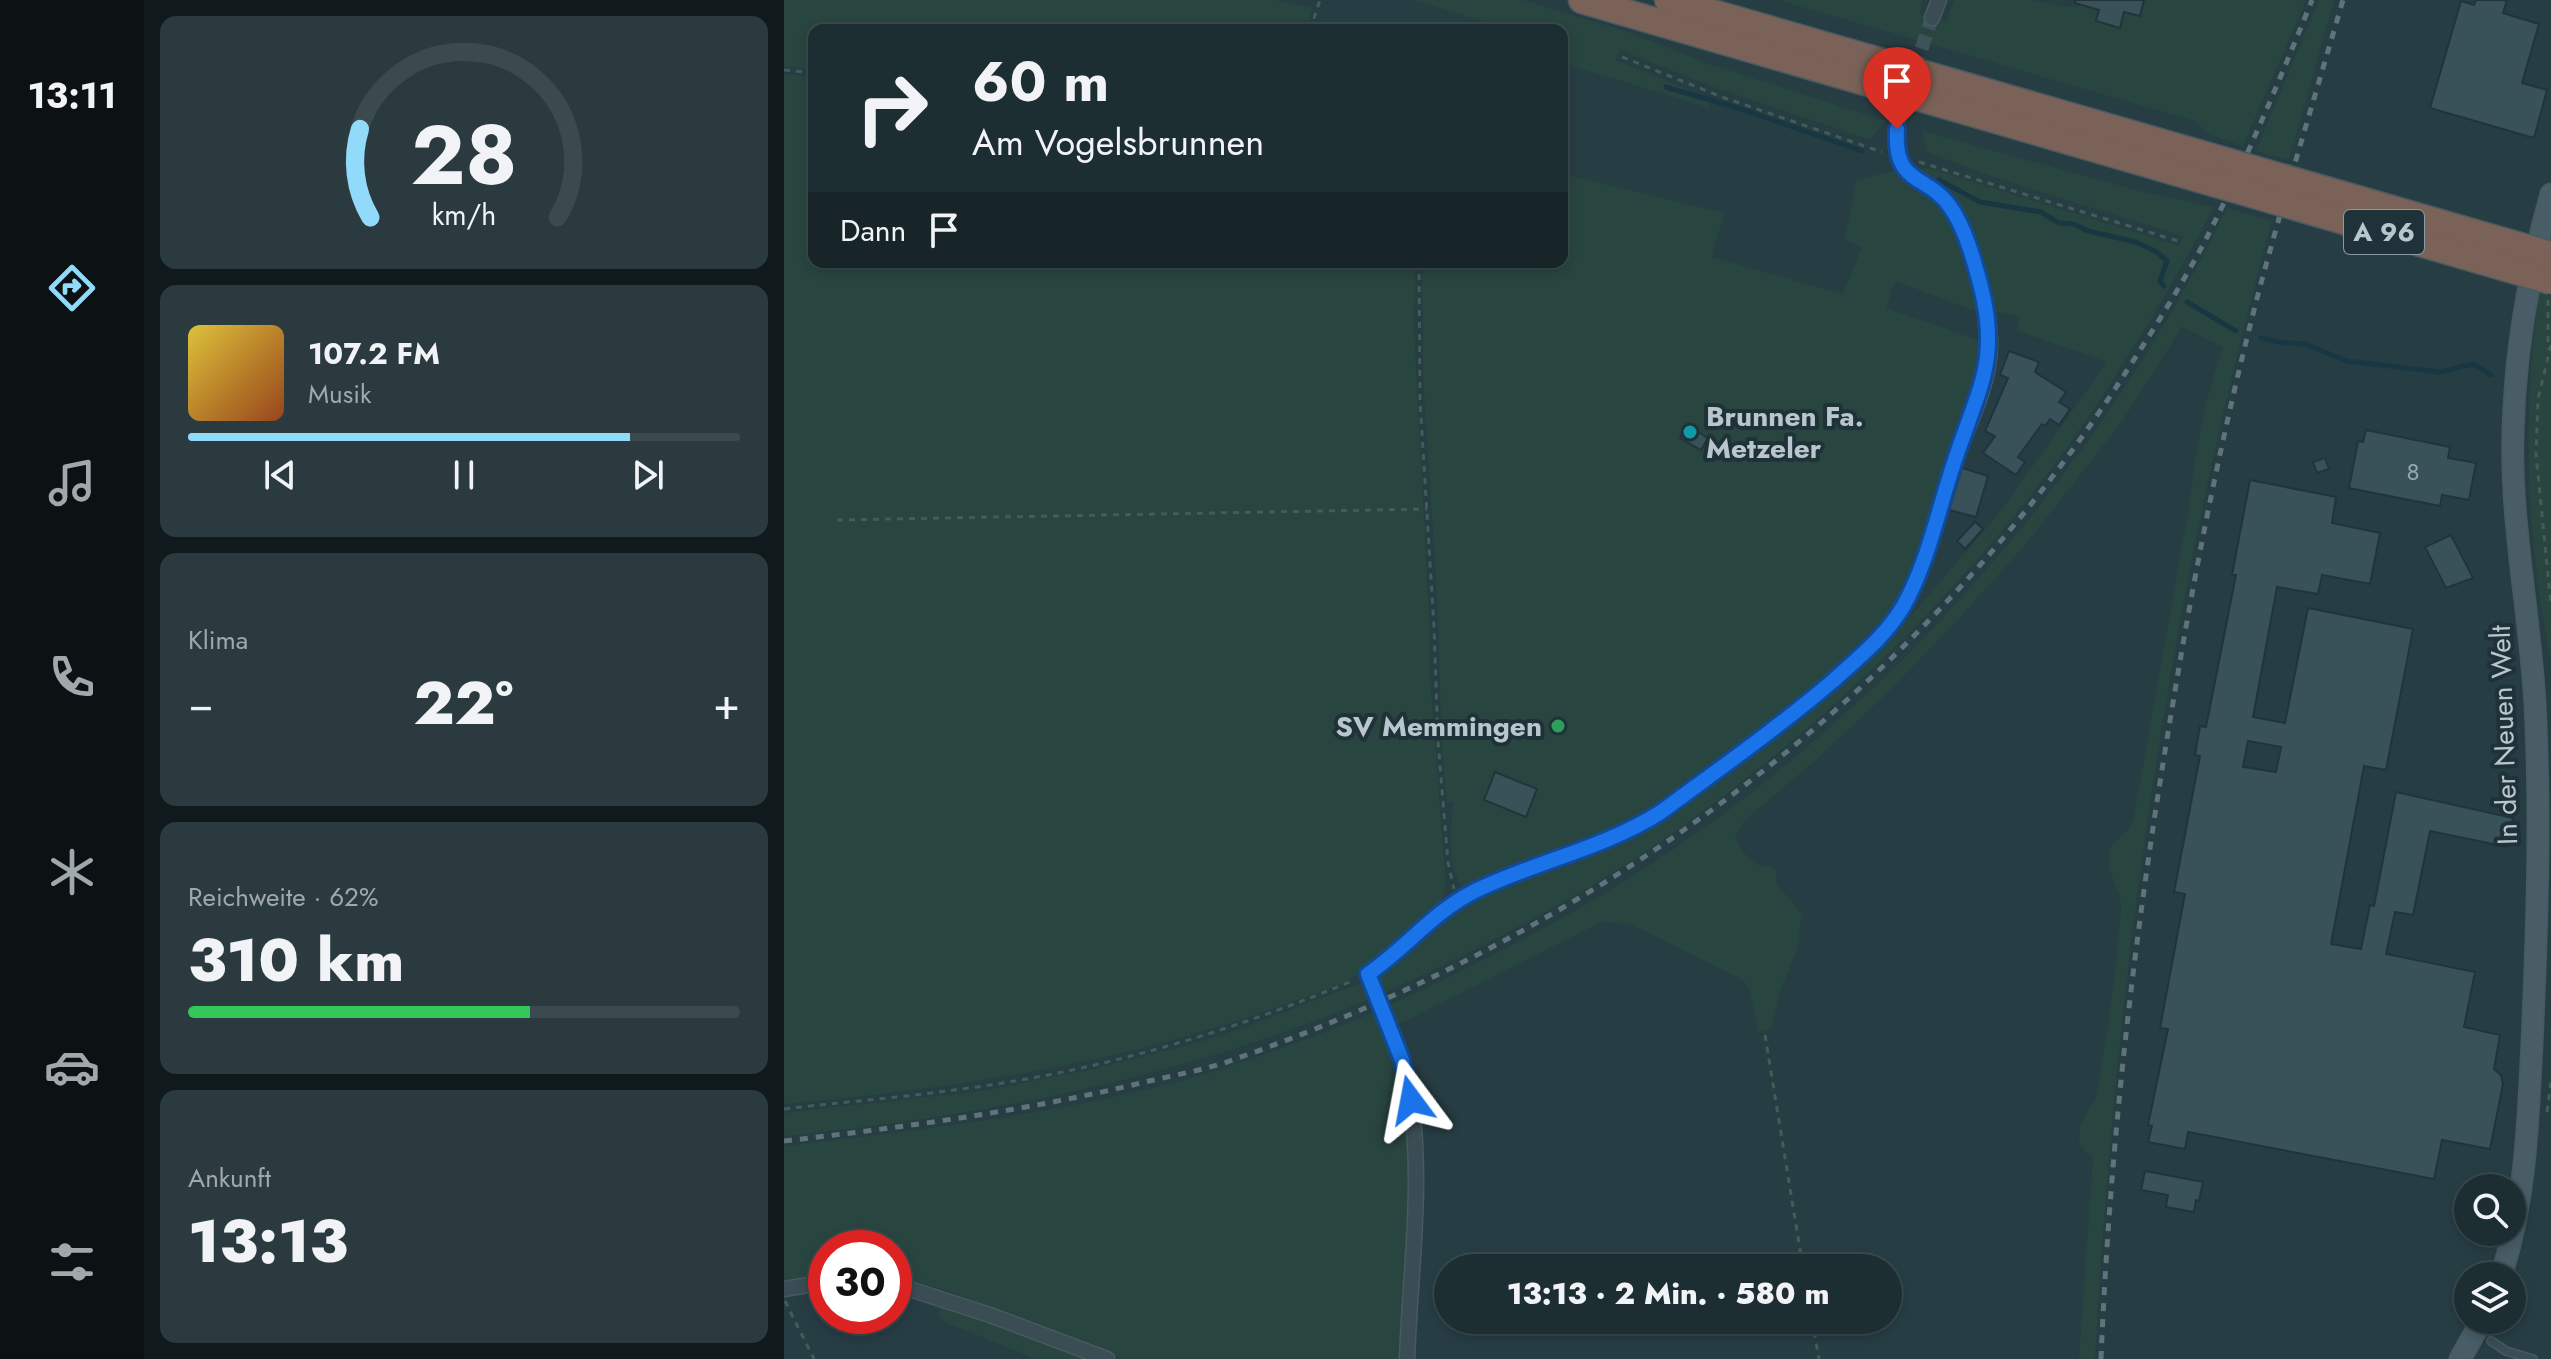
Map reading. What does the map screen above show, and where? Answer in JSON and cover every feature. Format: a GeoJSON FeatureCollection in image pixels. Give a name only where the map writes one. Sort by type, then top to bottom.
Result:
{"type":"FeatureCollection","features":[{"type":"Feature","properties":{"kind":"highway","name":"A 96"},"geometry":{"type":"LineString","coordinates":[[1582,0],[2223,173],[2551,255]]}},
{"type":"Feature","properties":{"kind":"highway","name":"A 96"},"geometry":{"type":"LineString","coordinates":[[1668,0],[2223,173],[2551,281]]}},
{"type":"Feature","properties":{"kind":"street"},"geometry":{"type":"LineString","coordinates":[[1932,18],[1939,0]]}},
{"type":"Feature","properties":{"kind":"street"},"geometry":{"type":"LineString","coordinates":[[1407,1359],[1415,1192],[1411,1100],[1402,1060],[1368,974],[1459,900],[1490,884],[1637,826],[1661,812],[1819,692],[1883,634],[1905,603],[1919,570],[1978,397],[1990,343],[1981,288],[1960,225],[1945,200],[1903,167],[1897,151],[1897,129]]}},
{"type":"Feature","properties":{"kind":"street","name":"In der Neuen Welt"},"geometry":{"type":"LineString","coordinates":[[2506,1262],[2523,1181],[2537,874],[2535,707],[2517,521],[2513,433],[2519,352],[2530,276],[2551,194]]}},
{"type":"Feature","properties":{"kind":"street"},"geometry":{"type":"LineString","coordinates":[[784,1289],[808,1285]]}},
{"type":"Feature","properties":{"kind":"street"},"geometry":{"type":"LineString","coordinates":[[912,1290],[1107,1359]]}},
{"type":"Feature","properties":{"kind":"street"},"geometry":{"type":"LineString","coordinates":[[2460,1359],[2474,1334]]}},
{"type":"Feature","properties":{"kind":"lane"},"geometry":{"type":"LineString","coordinates":[[2491,1341],[2506,1351],[2533,1359]]}},
{"type":"Feature","properties":{"kind":"path"},"geometry":{"type":"LineString","coordinates":[[1312,24],[1320,0]]}},
{"type":"Feature","properties":{"kind":"path"},"geometry":{"type":"LineString","coordinates":[[784,70],[808,72]]}},
{"type":"Feature","properties":{"kind":"path"},"geometry":{"type":"LineString","coordinates":[[1419,268],[1417,325],[1441,784],[1450,875],[1459,900]]}},
{"type":"Feature","properties":{"kind":"path"},"geometry":{"type":"LineString","coordinates":[[2551,345],[2538,399],[2536,454],[2551,606]]}},
{"type":"Feature","properties":{"kind":"path"},"geometry":{"type":"LineString","coordinates":[[837,520],[1427,509]]}},
{"type":"Feature","properties":{"kind":"path"},"geometry":{"type":"LineString","coordinates":[[784,1109],[955,1090],[1111,1060],[1237,1026],[1368,974]]}},
{"type":"Feature","properties":{"kind":"path"},"geometry":{"type":"LineString","coordinates":[[1765,1035],[1801,1254]]}},
{"type":"Feature","properties":{"kind":"path"},"geometry":{"type":"LineString","coordinates":[[784,1298],[814,1359]]}},
{"type":"Feature","properties":{"kind":"path"},"geometry":{"type":"LineString","coordinates":[[1815,1334],[1819,1359]]}},
{"type":"Feature","properties":{"kind":"green space"},"geometry":{"type":"Polygon","coordinates":[[[784,0],[1276,0],[1313,8],[1308,24],[808,24],[808,68],[784,66],[784,0]]]}},
{"type":"Feature","properties":{"kind":"green space"},"geometry":{"type":"Polygon","coordinates":[[[1414,0],[1522,0],[1629,32],[1706,63],[1886,121],[1870,139],[1861,137],[1714,87],[1620,50],[1616,60],[1708,98],[1710,108],[1568,65],[1568,24],[1492,24],[1414,0]]]}},
{"type":"Feature","properties":{"kind":"green space"},"geometry":{"type":"Polygon","coordinates":[[[1778,0],[1923,0],[1920,14],[1947,22],[1954,0],[2032,0],[2099,10],[2096,21],[2119,28],[2124,12],[2140,16],[2144,0],[2306,0],[2243,146],[2208,134],[2195,121],[1778,0]]]}},
{"type":"Feature","properties":{"kind":"green space"},"geometry":{"type":"Polygon","coordinates":[[[2319,0],[2334,0],[2289,160],[2256,151],[2319,0]]]}},
{"type":"Feature","properties":{"kind":"green space"},"geometry":{"type":"Polygon","coordinates":[[[784,74],[808,76],[808,268],[1415,268],[1414,331],[1430,678],[1446,887],[1440,901],[1357,975],[1304,998],[1208,1030],[1089,1061],[1028,1072],[907,1091],[784,1104],[784,74]]]}},
{"type":"Feature","properties":{"kind":"green space"},"geometry":{"type":"Polygon","coordinates":[[[1922,131],[2143,192],[2214,207],[2144,331],[2065,450],[1977,560],[1878,664],[1770,759],[1657,844],[1525,923],[1386,992],[1380,980],[1382,972],[1445,916],[1492,889],[1620,840],[1668,815],[1899,621],[1910,617],[2000,512],[2107,362],[2016,330],[2020,317],[1991,310],[1962,218],[1919,170],[1928,168],[2179,246],[2183,236],[1996,178],[1927,152],[1922,131]]]}},
{"type":"Feature","properties":{"kind":"green space"},"geometry":{"type":"Polygon","coordinates":[[[1897,172],[1938,202],[1952,219],[1982,314],[1895,281],[1886,308],[1983,342],[1976,383],[1909,583],[1896,607],[1874,635],[1826,681],[1643,818],[1467,888],[1462,886],[1451,857],[1453,802],[1447,802],[1442,750],[1437,593],[1423,379],[1422,268],[1568,268],[1568,175],[1725,213],[1711,257],[1843,294],[1862,247],[1845,240],[1856,180],[1897,172]]]}},
{"type":"Feature","properties":{"kind":"green space"},"geometry":{"type":"Polygon","coordinates":[[[2227,208],[2272,221],[2204,501],[2176,643],[2153,785],[2117,1071],[2095,1359],[2079,1359],[2093,1156],[2080,1145],[2079,1137],[2083,1121],[2096,1099],[2117,956],[2121,902],[2109,856],[2113,845],[2128,829],[2134,816],[2206,402],[2223,347],[2182,327],[2121,423],[2026,544],[1888,692],[1817,759],[1744,821],[1735,837],[1742,849],[1754,862],[1772,867],[1777,872],[1776,883],[1802,914],[1797,950],[1780,991],[1771,1029],[1758,1032],[1750,990],[1743,980],[1631,925],[1604,921],[1395,1026],[1388,1006],[1548,926],[1673,849],[1771,777],[1864,696],[1951,609],[2032,515],[2105,417],[2170,314],[2227,208]]]}},
{"type":"Feature","properties":{"kind":"green space"},"geometry":{"type":"Polygon","coordinates":[[[2551,238],[2551,661],[2533,544],[2529,425],[2533,346],[2544,265],[2551,238]]]}},
{"type":"Feature","properties":{"kind":"green space"},"geometry":{"type":"Polygon","coordinates":[[[1362,985],[1369,999],[1299,1027],[1155,1072],[1008,1105],[784,1136],[784,1113],[982,1091],[1093,1069],[1199,1042],[1362,985]]]}},
{"type":"Feature","properties":{"kind":"green space"},"geometry":{"type":"Polygon","coordinates":[[[1378,1011],[1401,1082],[1410,1148],[1410,1219],[1402,1359],[1122,1359],[949,1291],[912,1281],[912,1230],[808,1230],[808,1278],[784,1282],[784,1146],[990,1119],[1093,1101],[1194,1077],[1286,1047],[1378,1011]]]}},
{"type":"Feature","properties":{"kind":"green space"},"geometry":{"type":"Polygon","coordinates":[[[940,1307],[1087,1359],[1036,1359],[942,1321],[940,1307]]]}},
{"type":"Feature","properties":{"kind":"building"},"geometry":{"type":"Polygon","coordinates":[[[2075,0],[2144,0],[2140,16],[2124,12],[2120,28],[2096,21],[2099,10],[2075,3],[2075,0]]]}},
{"type":"Feature","properties":{"kind":"building"},"geometry":{"type":"Polygon","coordinates":[[[2476,0],[2507,0],[2503,13],[2539,24],[2522,83],[2547,90],[2534,138],[2430,108],[2461,1],[2474,5],[2476,0]]]}},
{"type":"Feature","properties":{"kind":"building"},"geometry":{"type":"Polygon","coordinates":[[[2009,351],[2039,362],[2035,372],[2066,392],[2059,402],[2070,409],[2059,425],[2050,419],[2045,426],[2042,424],[2018,457],[2025,462],[2016,475],[1983,453],[1995,436],[1985,431],[2008,378],[2000,375],[2009,351]]]}},
{"type":"Feature","properties":{"kind":"building","name":"Brunnen Fa. Metzeler"},"geometry":{"type":"Polygon","coordinates":[[[1686,425],[1708,438],[1701,450],[1680,438],[1686,425]]]}},
{"type":"Feature","properties":{"kind":"building"},"geometry":{"type":"Polygon","coordinates":[[[2366,430],[2450,447],[2448,458],[2476,463],[2469,500],[2442,495],[2440,506],[2349,488],[2358,441],[2363,442],[2366,430]]]}},
{"type":"Feature","properties":{"kind":"building"},"geometry":{"type":"Polygon","coordinates":[[[2325,458],[2329,469],[2317,473],[2313,462],[2325,458]]]}},
{"type":"Feature","properties":{"kind":"building"},"geometry":{"type":"Polygon","coordinates":[[[1962,468],[1988,476],[1976,517],[1949,510],[1962,468]]]}},
{"type":"Feature","properties":{"kind":"building"},"geometry":{"type":"Polygon","coordinates":[[[2250,480],[2336,497],[2332,523],[2380,533],[2370,584],[2322,575],[2318,594],[2277,587],[2253,717],[2285,723],[2308,608],[2413,629],[2386,770],[2364,766],[2331,944],[2361,949],[2370,905],[2374,906],[2396,792],[2513,818],[2507,847],[2430,831],[2413,915],[2395,912],[2386,954],[2475,972],[2464,1027],[2500,1035],[2494,1069],[2501,1075],[2503,1084],[2490,1149],[2442,1140],[2434,1179],[2188,1132],[2185,1149],[2148,1142],[2152,1126],[2148,1125],[2168,1029],[2160,1028],[2185,894],[2174,892],[2200,756],[2195,755],[2200,726],[2206,727],[2236,575],[2232,575],[2250,480]],[[2248,741],[2243,767],[2276,772],[2281,747],[2248,741]]]}},
{"type":"Feature","properties":{"kind":"building"},"geometry":{"type":"Polygon","coordinates":[[[1975,522],[1983,529],[1965,549],[1957,541],[1975,522]]]}},
{"type":"Feature","properties":{"kind":"building"},"geometry":{"type":"Polygon","coordinates":[[[2451,535],[2473,578],[2446,588],[2425,547],[2451,535]]]}},
{"type":"Feature","properties":{"kind":"building"},"geometry":{"type":"Polygon","coordinates":[[[1495,772],[1537,789],[1526,817],[1484,800],[1495,772]]]}},
{"type":"Feature","properties":{"kind":"building"},"geometry":{"type":"Polygon","coordinates":[[[2145,1171],[2203,1182],[2194,1212],[2166,1207],[2168,1195],[2141,1190],[2145,1171]]]}},
{"type":"Feature","properties":{"kind":"waterway"},"geometry":{"type":"LineString","coordinates":[[1666,87],[1862,151]]}},
{"type":"Feature","properties":{"kind":"waterway"},"geometry":{"type":"LineString","coordinates":[[1939,180],[1980,202],[2041,212],[2059,223],[2074,224],[2088,231],[2136,242],[2157,252],[2167,261],[2160,281],[2164,286]]}},
{"type":"Feature","properties":{"kind":"waterway"},"geometry":{"type":"LineString","coordinates":[[2187,302],[2236,331]]}},
{"type":"Feature","properties":{"kind":"waterway"},"geometry":{"type":"LineString","coordinates":[[2261,338],[2305,344],[2347,361],[2440,372],[2473,364],[2491,375]]}},
{"type":"Feature","properties":{"kind":"tunnel"},"geometry":{"type":"LineString","coordinates":[[1897,129],[1932,18]]}},
{"type":"Feature","properties":{"kind":"railway"},"geometry":{"type":"LineString","coordinates":[[784,1141],[1010,1110],[1224,1063],[1358,1011],[1487,950],[1609,880],[1725,800],[1835,711],[1936,613],[2030,506],[2115,389],[2195,260],[2248,152],[2312,0]]}},
{"type":"Feature","properties":{"kind":"railway"},"geometry":{"type":"LineString","coordinates":[[2101,1359],[2111,1194],[2126,1030],[2147,866],[2182,651],[2234,390],[2280,215],[2343,0]]}},
{"type":"Feature","properties":{"kind":"place","name":"Brunnen Fa. Metzeler"},"geometry":{"type":"Point","coordinates":[1690,432]}},
{"type":"Feature","properties":{"kind":"place","name":"SV Memmingen"},"geometry":{"type":"Point","coordinates":[1558,726]}},
{"type":"Feature","properties":{"kind":"route"},"geometry":{"type":"LineString","coordinates":[[1411,1100],[1402,1060],[1368,974],[1459,900],[1490,884],[1648,821],[1819,692],[1883,634],[1905,603],[1978,397],[1990,343],[1981,288],[1960,225],[1951,206],[1903,167],[1897,151],[1897,129]]}}]}
